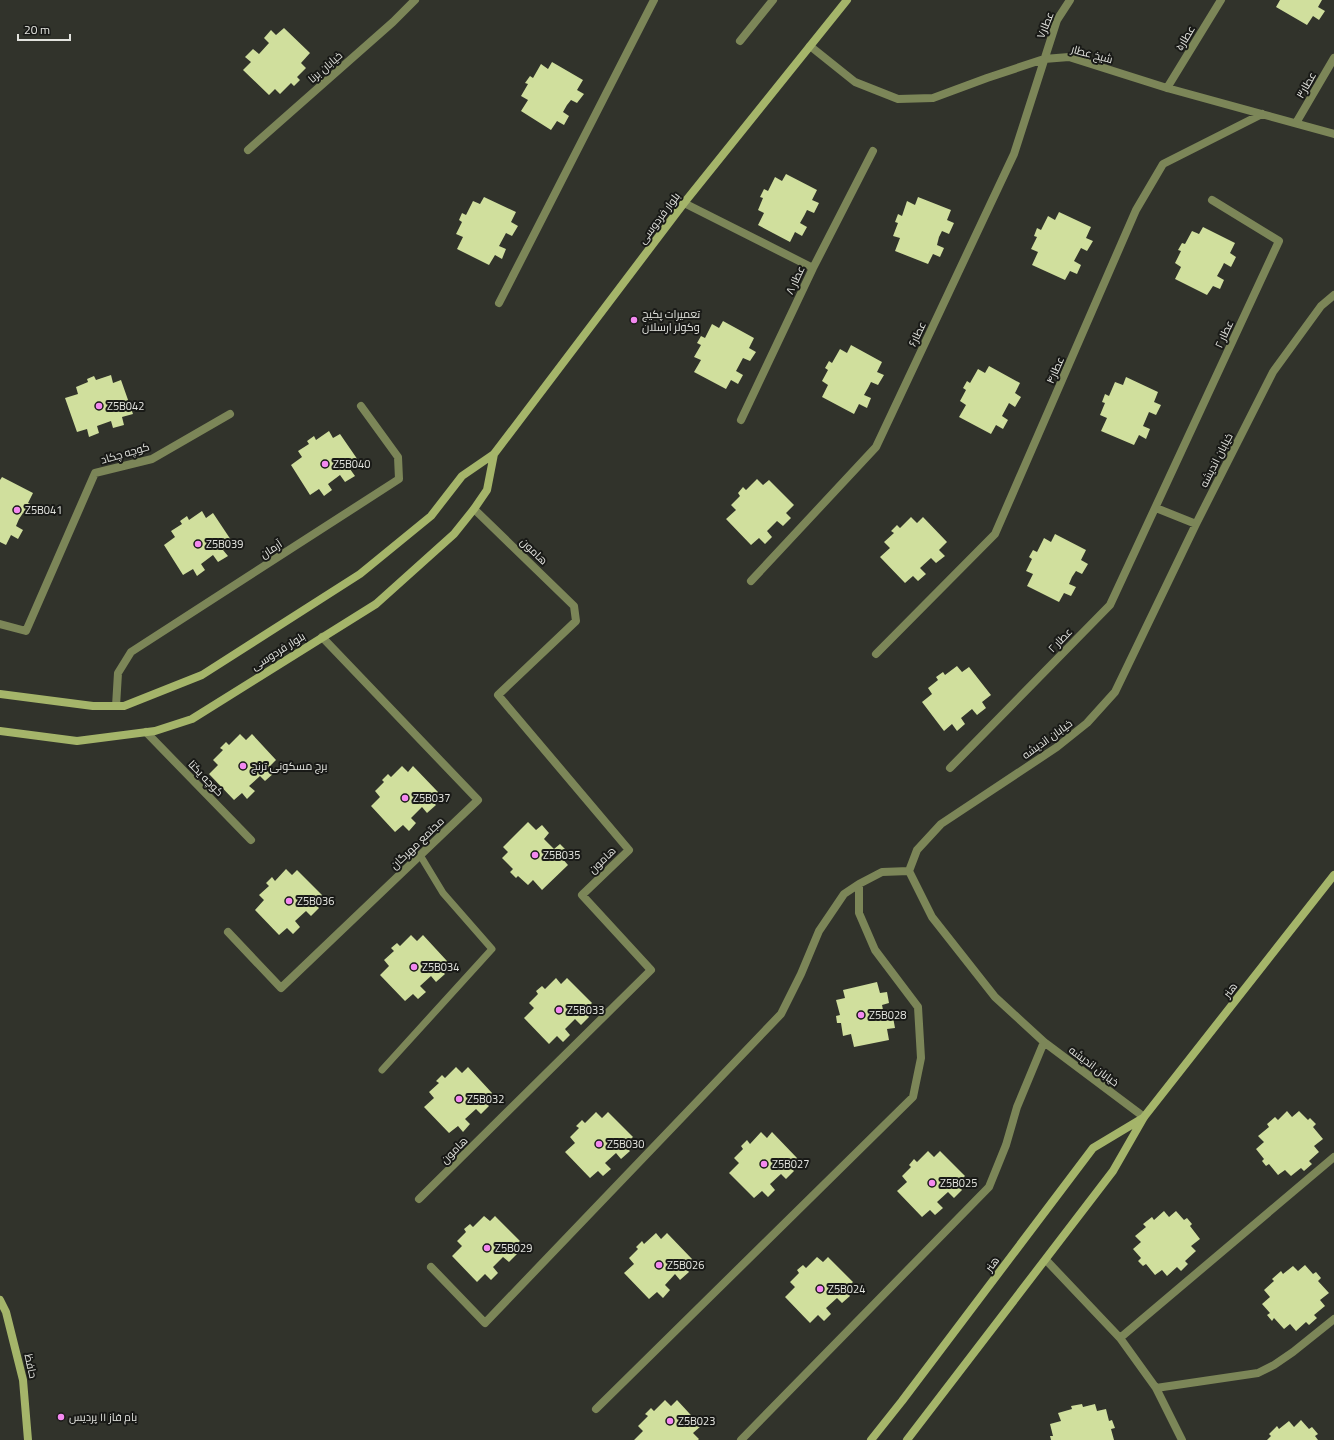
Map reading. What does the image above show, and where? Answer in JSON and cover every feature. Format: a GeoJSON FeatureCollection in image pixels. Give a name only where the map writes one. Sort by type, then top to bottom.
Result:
{"type":"FeatureCollection","features":[{"type":"Feature","properties":{"kind":"main road","name":"بلوار فردوسی"},"geometry":{"type":"LineString","coordinates":[[0,694],[93,706],[124,706],[202,675],[360,574],[431,516],[462,476],[494,454],[684,203],[847,0]]}},
{"type":"Feature","properties":{"kind":"main road","name":"بلوار فردوسی"},"geometry":{"type":"LineString","coordinates":[[0,731],[77,741],[155,731],[192,718],[376,604],[454,534],[474,509],[486,490],[494,454]]}},
{"type":"Feature","properties":{"kind":"main road","name":"هنر"},"geometry":{"type":"LineString","coordinates":[[907,1440],[1046,1260],[1113,1170],[1144,1118],[1334,875]]}},
{"type":"Feature","properties":{"kind":"main road","name":"هنر"},"geometry":{"type":"LineString","coordinates":[[871,1440],[1093,1148],[1144,1118]]}},
{"type":"Feature","properties":{"kind":"main road","name":"حافظ"},"geometry":{"type":"LineString","coordinates":[[0,1300],[6,1312],[23,1380],[28,1440]]}},
{"type":"Feature","properties":{"kind":"street","name":"خیابان برنا"},"geometry":{"type":"LineString","coordinates":[[248,150],[393,22],[415,0]]}},
{"type":"Feature","properties":{"kind":"street"},"geometry":{"type":"LineString","coordinates":[[499,303],[654,0]]}},
{"type":"Feature","properties":{"kind":"street"},"geometry":{"type":"LineString","coordinates":[[740,41],[773,0]]}},
{"type":"Feature","properties":{"kind":"street","name":"عطار۷"},"geometry":{"type":"LineString","coordinates":[[1044,59],[1057,20],[1070,0]]}},
{"type":"Feature","properties":{"kind":"street","name":"عطار۵"},"geometry":{"type":"LineString","coordinates":[[1167,88],[1221,0]]}},
{"type":"Feature","properties":{"kind":"street","name":"شیخ عطار"},"geometry":{"type":"LineString","coordinates":[[810,46],[855,82],[898,99],[933,98],[1044,59],[1070,57],[1167,88],[1334,134]]}},
{"type":"Feature","properties":{"kind":"street","name":"عطار۳"},"geometry":{"type":"LineString","coordinates":[[1296,123],[1334,58]]}},
{"type":"Feature","properties":{"kind":"street","name":"عطار۶"},"geometry":{"type":"LineString","coordinates":[[751,582],[876,447],[1014,154],[1044,59]]}},
{"type":"Feature","properties":{"kind":"street","name":"عطار۴"},"geometry":{"type":"LineString","coordinates":[[876,654],[995,534],[1136,210],[1163,164],[1262,114]]}},
{"type":"Feature","properties":{"kind":"street","name":"عطار ۸"},"geometry":{"type":"LineString","coordinates":[[740,420],[813,268],[873,150]]}},
{"type":"Feature","properties":{"kind":"street","name":"عطار ۲"},"geometry":{"type":"LineString","coordinates":[[950,768],[1110,605],[1156,508],[1279,241],[1212,200]]}},
{"type":"Feature","properties":{"kind":"street"},"geometry":{"type":"LineString","coordinates":[[684,203],[813,268]]}},
{"type":"Feature","properties":{"kind":"street","name":"خیابان اندیشه"},"geometry":{"type":"LineString","coordinates":[[1144,1118],[1044,1042],[995,997],[932,917],[909,871],[917,850],[941,824],[1057,747],[1087,723],[1115,692],[1196,524],[1274,372],[1321,306],[1334,295]]}},
{"type":"Feature","properties":{"kind":"street","name":"آرمان"},"geometry":{"type":"LineString","coordinates":[[116,706],[118,673],[131,652],[399,479],[398,458],[361,406]]}},
{"type":"Feature","properties":{"kind":"street","name":"کوچه چکاد"},"geometry":{"type":"LineString","coordinates":[[0,624],[26,631],[95,473],[152,459],[230,414]]}},
{"type":"Feature","properties":{"kind":"street"},"geometry":{"type":"LineString","coordinates":[[1156,508],[1196,524]]}},
{"type":"Feature","properties":{"kind":"street","name":"هامون"},"geometry":{"type":"LineString","coordinates":[[419,1199],[651,970],[582,895],[629,850],[498,695],[576,621],[574,606],[474,509]]}},
{"type":"Feature","properties":{"kind":"street","name":"مجتمع مهرگان"},"geometry":{"type":"LineString","coordinates":[[228,932],[281,988],[478,800],[322,637]]}},
{"type":"Feature","properties":{"kind":"street","name":"کوچه یکتا"},"geometry":{"type":"LineString","coordinates":[[146,732],[250,840]]}},
{"type":"Feature","properties":{"kind":"street"},"geometry":{"type":"LineString","coordinates":[[431,1267],[485,1323],[781,1014],[801,974],[819,931],[844,894],[882,872],[909,871]]}},
{"type":"Feature","properties":{"kind":"street"},"geometry":{"type":"LineString","coordinates":[[596,1409],[913,1097],[921,1058],[918,1007],[875,950],[859,913],[859,884]]}},
{"type":"Feature","properties":{"kind":"street"},"geometry":{"type":"LineString","coordinates":[[741,1440],[989,1187],[1006,1145],[1017,1107],[1044,1042]]}},
{"type":"Feature","properties":{"kind":"street"},"geometry":{"type":"LineString","coordinates":[[1120,1338],[1334,1157]]}},
{"type":"Feature","properties":{"kind":"street"},"geometry":{"type":"LineString","coordinates":[[1046,1260],[1120,1338],[1156,1388],[1182,1440]]}},
{"type":"Feature","properties":{"kind":"street"},"geometry":{"type":"LineString","coordinates":[[1156,1388],[1258,1373],[1274,1365],[1293,1352],[1334,1319]]}},
{"type":"Feature","properties":{"kind":"lane"},"geometry":{"type":"LineString","coordinates":[[382,1070],[492,949],[443,893],[420,855]]}},
{"type":"Feature","properties":{"kind":"building"},"geometry":{"type":"Polygon","coordinates":[[[1280,0],[1322,0],[1318,7],[1325,11],[1319,20],[1313,16],[1307,25],[1276,7],[1280,0]]]}},
{"type":"Feature","properties":{"kind":"building"},"geometry":{"type":"Polygon","coordinates":[[[284,28],[310,53],[301,63],[306,68],[297,77],[300,80],[294,86],[291,83],[280,94],[275,89],[269,95],[243,70],[251,62],[245,57],[253,49],[259,54],[269,43],[264,38],[271,30],[276,35],[284,28]]]}},
{"type":"Feature","properties":{"kind":"building"},"geometry":{"type":"Polygon","coordinates":[[[552,62],[583,80],[577,90],[584,94],[577,103],[571,100],[567,105],[563,112],[569,116],[564,125],[557,121],[551,130],[521,111],[528,100],[521,96],[528,84],[525,83],[530,76],[533,78],[541,64],[548,69],[552,62]]]}},
{"type":"Feature","properties":{"kind":"building"},"geometry":{"type":"Polygon","coordinates":[[[786,174],[817,190],[812,200],[819,203],[814,213],[807,210],[800,223],[807,227],[802,236],[795,232],[790,242],[758,225],[764,213],[758,210],[763,198],[760,197],[764,189],[768,191],[775,177],[782,181],[786,174]]]}},
{"type":"Feature","properties":{"kind":"building"},"geometry":{"type":"Polygon","coordinates":[[[484,197],[516,212],[511,222],[518,226],[512,236],[506,233],[499,246],[506,249],[502,259],[495,255],[489,265],[457,249],[463,237],[456,234],[462,222],[459,220],[462,213],[466,215],[473,201],[480,204],[484,197]]]}},
{"type":"Feature","properties":{"kind":"building"},"geometry":{"type":"Polygon","coordinates":[[[918,197],[951,210],[947,220],[954,223],[949,234],[942,231],[939,237],[937,245],[944,248],[940,257],[933,254],[928,264],[895,251],[900,238],[893,236],[898,223],[895,222],[898,214],[902,216],[907,201],[915,205],[918,197]]]}},
{"type":"Feature","properties":{"kind":"building"},"geometry":{"type":"Polygon","coordinates":[[[1059,212],[1091,227],[1086,238],[1093,241],[1087,251],[1081,248],[1074,261],[1081,265],[1077,274],[1070,271],[1065,280],[1032,265],[1038,252],[1031,249],[1037,237],[1034,236],[1037,228],[1041,230],[1048,216],[1055,220],[1059,212]]]}},
{"type":"Feature","properties":{"kind":"building"},"geometry":{"type":"Polygon","coordinates":[[[1203,227],[1235,243],[1230,253],[1236,257],[1231,267],[1224,263],[1217,276],[1224,280],[1220,289],[1213,286],[1207,295],[1175,279],[1181,267],[1175,263],[1181,251],[1178,250],[1182,243],[1185,244],[1192,231],[1199,234],[1203,227]]]}},
{"type":"Feature","properties":{"kind":"building"},"geometry":{"type":"Polygon","coordinates":[[[723,321],[754,338],[749,348],[756,352],[750,361],[743,358],[736,371],[743,375],[738,384],[731,380],[726,389],[694,372],[701,360],[694,357],[701,345],[697,343],[701,336],[705,338],[712,324],[719,328],[723,321]]]}},
{"type":"Feature","properties":{"kind":"building"},"geometry":{"type":"Polygon","coordinates":[[[851,345],[882,362],[877,372],[884,375],[878,385],[871,382],[864,395],[871,398],[867,408],[859,404],[854,414],[822,397],[828,385],[822,381],[828,370],[825,368],[829,361],[832,363],[840,349],[847,353],[851,345]]]}},
{"type":"Feature","properties":{"kind":"building"},"geometry":{"type":"Polygon","coordinates":[[[989,366],[1020,383],[1015,393],[1021,397],[1015,407],[1009,403],[1002,416],[1008,420],[1003,429],[996,425],[991,434],[959,417],[966,405],[960,401],[966,390],[963,388],[967,381],[970,383],[978,369],[985,373],[989,366]]]}},
{"type":"Feature","properties":{"kind":"building","name":"Z5B042"},"geometry":{"type":"Polygon","coordinates":[[[111,375],[113,383],[121,380],[133,414],[122,417],[124,425],[113,428],[111,421],[97,426],[99,433],[89,437],[87,429],[77,432],[65,398],[78,394],[76,387],[88,382],[87,379],[94,376],[96,380],[111,375]]]}},
{"type":"Feature","properties":{"kind":"building"},"geometry":{"type":"Polygon","coordinates":[[[1126,377],[1158,392],[1154,402],[1161,405],[1156,415],[1149,412],[1143,426],[1150,429],[1146,439],[1139,435],[1134,445],[1101,431],[1107,418],[1100,415],[1105,403],[1102,402],[1105,394],[1109,396],[1115,382],[1123,385],[1126,377]]]}},
{"type":"Feature","properties":{"kind":"building","name":"Z5B040"},"geometry":{"type":"Polygon","coordinates":[[[329,431],[333,438],[340,434],[360,463],[350,469],[355,476],[345,482],[340,475],[328,484],[332,490],[324,496],[319,489],[310,495],[291,465],[302,457],[298,451],[309,444],[307,441],[314,436],[316,440],[329,431]]]}},
{"type":"Feature","properties":{"kind":"building","name":"Z5B041"},"geometry":{"type":"Polygon","coordinates":[[[2,477],[33,493],[28,503],[35,506],[30,516],[23,513],[19,519],[16,526],[23,530],[18,539],[11,535],[6,545],[0,542],[0,480],[2,477]]]}},
{"type":"Feature","properties":{"kind":"building"},"geometry":{"type":"Polygon","coordinates":[[[757,479],[763,485],[769,480],[794,505],[786,513],[791,518],[783,526],[777,521],[767,531],[772,537],[765,544],[759,538],[751,545],[726,519],[736,510],[731,505],[740,496],[738,493],[743,487],[746,490],[757,479]]]}},
{"type":"Feature","properties":{"kind":"building","name":"Z5B039"},"geometry":{"type":"Polygon","coordinates":[[[202,511],[206,518],[213,513],[233,543],[223,550],[228,556],[218,562],[213,555],[201,564],[205,570],[197,576],[193,569],[183,575],[164,545],[175,537],[171,531],[182,524],[180,521],[187,516],[189,520],[202,511]]]}},
{"type":"Feature","properties":{"kind":"building"},"geometry":{"type":"Polygon","coordinates":[[[911,517],[917,523],[923,517],[947,542],[939,550],[945,556],[936,563],[931,558],[920,568],[926,574],[918,581],[913,576],[905,583],[880,557],[890,548],[884,542],[894,533],[891,531],[897,525],[900,528],[911,517]]]}},
{"type":"Feature","properties":{"kind":"building"},"geometry":{"type":"Polygon","coordinates":[[[1055,534],[1086,550],[1081,560],[1088,564],[1082,574],[1076,571],[1072,577],[1069,584],[1076,587],[1071,596],[1064,593],[1059,602],[1027,586],[1033,574],[1026,571],[1032,559],[1029,557],[1033,550],[1037,552],[1044,538],[1051,542],[1055,534]]]}},
{"type":"Feature","properties":{"kind":"building"},"geometry":{"type":"Polygon","coordinates":[[[957,666],[962,672],[969,667],[991,695],[982,702],[986,708],[977,715],[972,709],[961,718],[965,724],[957,731],[952,724],[944,731],[922,702],[932,694],[928,688],[938,680],[936,677],[943,672],[945,675],[957,666]]]}},
{"type":"Feature","properties":{"kind":"building","name":"برج مسکونی ترنج"},"geometry":{"type":"Polygon","coordinates":[[[240,734],[246,740],[252,734],[276,760],[268,768],[274,773],[265,781],[260,776],[249,786],[255,791],[247,799],[242,793],[234,800],[209,774],[218,765],[213,760],[223,750],[220,748],[226,742],[229,745],[240,734]]]}},
{"type":"Feature","properties":{"kind":"building","name":"Z5B037"},"geometry":{"type":"Polygon","coordinates":[[[402,766],[408,772],[413,766],[438,792],[430,799],[436,805],[427,813],[422,807],[411,818],[416,823],[409,831],[403,825],[395,832],[371,806],[380,797],[375,791],[384,782],[382,780],[388,774],[391,777],[402,766]]]}},
{"type":"Feature","properties":{"kind":"building","name":"Z5B035"},"geometry":{"type":"Polygon","coordinates":[[[528,822],[536,830],[542,825],[549,833],[544,839],[554,849],[560,844],[567,851],[561,857],[568,865],[542,890],[533,880],[528,885],[518,876],[516,878],[510,872],[513,869],[502,858],[508,852],[503,847],[528,822]]]}},
{"type":"Feature","properties":{"kind":"building","name":"Z5B036"},"geometry":{"type":"Polygon","coordinates":[[[286,869],[292,875],[297,870],[322,895],[314,903],[319,908],[311,916],[306,911],[295,921],[300,927],[293,934],[287,928],[279,935],[255,910],[264,900],[259,895],[269,886],[266,883],[272,877],[275,881],[286,869]]]}},
{"type":"Feature","properties":{"kind":"building","name":"Z5B034"},"geometry":{"type":"Polygon","coordinates":[[[411,935],[417,941],[423,935],[447,961],[439,968],[445,974],[436,982],[431,976],[420,986],[426,992],[418,999],[413,994],[405,1001],[380,975],[389,966],[384,960],[394,951],[391,948],[397,943],[400,946],[411,935]]]}},
{"type":"Feature","properties":{"kind":"building","name":"Z5B033"},"geometry":{"type":"Polygon","coordinates":[[[556,978],[561,984],[567,978],[592,1003],[584,1011],[589,1017],[581,1025],[575,1019],[565,1029],[570,1035],[563,1042],[557,1036],[549,1044],[524,1018],[534,1008],[529,1003],[538,994],[536,991],[542,986],[545,989],[556,978]]]}},
{"type":"Feature","properties":{"kind":"building","name":"Z5B028"},"geometry":{"type":"Polygon","coordinates":[[[877,982],[880,993],[887,992],[889,1003],[882,1005],[885,1019],[893,1017],[895,1028],[887,1029],[889,1040],[854,1047],[851,1034],[843,1036],[841,1023],[837,1023],[836,1016],[840,1015],[836,1000],[845,998],[843,990],[877,982]]]}},
{"type":"Feature","properties":{"kind":"building","name":"Z5B032"},"geometry":{"type":"Polygon","coordinates":[[[456,1067],[462,1073],[468,1067],[492,1093],[484,1101],[489,1106],[481,1114],[476,1109],[465,1119],[470,1124],[463,1132],[458,1126],[449,1133],[424,1107],[434,1098],[429,1092],[439,1083],[436,1081],[442,1075],[445,1078],[456,1067]]]}},
{"type":"Feature","properties":{"kind":"building"},"geometry":{"type":"Polygon","coordinates":[[[1287,1111],[1292,1117],[1299,1111],[1308,1120],[1310,1118],[1316,1124],[1313,1127],[1323,1139],[1314,1146],[1319,1152],[1309,1161],[1312,1164],[1304,1171],[1301,1168],[1291,1176],[1285,1170],[1278,1175],[1269,1164],[1266,1166],[1262,1161],[1264,1159],[1256,1149],[1264,1142],[1258,1136],[1269,1127],[1267,1124],[1275,1117],[1278,1120],[1287,1111]]]}},
{"type":"Feature","properties":{"kind":"building","name":"Z5B030"},"geometry":{"type":"Polygon","coordinates":[[[596,1112],[602,1118],[608,1112],[633,1137],[624,1145],[630,1151],[621,1159],[616,1153],[605,1163],[611,1169],[603,1176],[598,1171],[590,1178],[565,1152],[575,1143],[570,1137],[579,1128],[576,1126],[582,1120],[585,1123],[596,1112]]]}},
{"type":"Feature","properties":{"kind":"building","name":"Z5B027"},"geometry":{"type":"Polygon","coordinates":[[[761,1132],[767,1138],[772,1132],[797,1158],[789,1166],[794,1171],[786,1179],[781,1174],[770,1184],[775,1190],[768,1197],[762,1191],[754,1198],[729,1173],[739,1163],[734,1158],[743,1149],[741,1146],[747,1140],[750,1144],[761,1132]]]}},
{"type":"Feature","properties":{"kind":"building","name":"Z5B025"},"geometry":{"type":"Polygon","coordinates":[[[928,1151],[934,1157],[940,1151],[965,1176],[957,1184],[962,1190],[954,1198],[948,1192],[937,1202],[943,1208],[935,1215],[930,1210],[922,1217],[897,1191],[907,1182],[902,1176],[911,1167],[909,1165],[914,1159],[917,1162],[928,1151]]]}},
{"type":"Feature","properties":{"kind":"building"},"geometry":{"type":"Polygon","coordinates":[[[1164,1211],[1169,1217],[1176,1211],[1184,1220],[1187,1218],[1192,1224],[1190,1226],[1200,1239],[1191,1246],[1196,1251],[1185,1261],[1188,1264],[1181,1271],[1177,1267],[1167,1276],[1162,1270],[1155,1275],[1146,1264],[1143,1266],[1138,1261],[1141,1258],[1133,1249],[1141,1242],[1135,1236],[1146,1227],[1143,1224],[1152,1217],[1154,1220],[1164,1211]]]}},
{"type":"Feature","properties":{"kind":"building","name":"Z5B029"},"geometry":{"type":"Polygon","coordinates":[[[484,1216],[490,1221],[495,1216],[520,1241],[512,1249],[517,1254],[509,1262],[503,1257],[493,1267],[498,1273],[491,1280],[485,1274],[477,1282],[452,1256],[462,1246],[457,1241],[466,1232],[464,1229],[470,1224],[473,1227],[484,1216]]]}},
{"type":"Feature","properties":{"kind":"building","name":"Z5B026"},"geometry":{"type":"Polygon","coordinates":[[[656,1233],[661,1239],[667,1233],[692,1259],[684,1266],[689,1272],[680,1280],[675,1274],[665,1285],[670,1290],[663,1298],[657,1292],[649,1299],[624,1273],[634,1264],[629,1258],[638,1249],[636,1247],[642,1241],[644,1244],[656,1233]]]}},
{"type":"Feature","properties":{"kind":"building","name":"Z5B024"},"geometry":{"type":"Polygon","coordinates":[[[817,1257],[823,1262],[828,1257],[853,1282],[845,1290],[850,1296],[842,1303],[837,1298],[826,1308],[831,1314],[824,1321],[818,1315],[810,1323],[785,1297],[795,1287],[790,1282],[799,1273],[797,1270],[803,1265],[806,1268],[817,1257]]]}},
{"type":"Feature","properties":{"kind":"building"},"geometry":{"type":"Polygon","coordinates":[[[1305,1265],[1313,1274],[1316,1272],[1321,1278],[1318,1281],[1329,1293],[1320,1300],[1325,1306],[1314,1315],[1317,1318],[1309,1325],[1306,1322],[1296,1331],[1290,1324],[1284,1329],[1274,1318],[1272,1321],[1267,1315],[1270,1313],[1262,1304],[1270,1297],[1264,1290],[1274,1281],[1272,1279],[1281,1271],[1283,1274],[1293,1266],[1298,1271],[1305,1265]]]}},
{"type":"Feature","properties":{"kind":"building","name":"Z5B023"},"geometry":{"type":"Polygon","coordinates":[[[665,1400],[671,1406],[677,1400],[701,1426],[693,1433],[699,1439],[698,1440],[634,1440],[643,1431],[638,1426],[648,1416],[645,1414],[651,1408],[654,1411],[665,1400]]]}},
{"type":"Feature","properties":{"kind":"building"},"geometry":{"type":"Polygon","coordinates":[[[1082,1404],[1083,1407],[1095,1404],[1097,1411],[1106,1409],[1109,1421],[1112,1420],[1115,1428],[1111,1429],[1114,1440],[1051,1440],[1050,1436],[1053,1436],[1050,1424],[1061,1421],[1058,1413],[1072,1409],[1071,1406],[1082,1404]]]}},
{"type":"Feature","properties":{"kind":"building"},"geometry":{"type":"Polygon","coordinates":[[[1301,1420],[1309,1429],[1312,1427],[1318,1434],[1315,1436],[1318,1440],[1267,1440],[1271,1436],[1269,1434],[1277,1426],[1279,1429],[1289,1421],[1294,1427],[1301,1420]]]}},
{"type":"Feature","properties":{"kind":"place","name":"تعمیرات پکیج وکولر ارسلان"},"geometry":{"type":"Point","coordinates":[634,320]}},
{"type":"Feature","properties":{"kind":"place","name":"Z5B042"},"geometry":{"type":"Point","coordinates":[99,406]}},
{"type":"Feature","properties":{"kind":"place","name":"Z5B040"},"geometry":{"type":"Point","coordinates":[325,464]}},
{"type":"Feature","properties":{"kind":"place","name":"Z5B041"},"geometry":{"type":"Point","coordinates":[17,510]}},
{"type":"Feature","properties":{"kind":"place","name":"Z5B039"},"geometry":{"type":"Point","coordinates":[198,544]}},
{"type":"Feature","properties":{"kind":"place","name":"برج مسکونی ترنج"},"geometry":{"type":"Point","coordinates":[243,766]}},
{"type":"Feature","properties":{"kind":"place","name":"Z5B037"},"geometry":{"type":"Point","coordinates":[405,798]}},
{"type":"Feature","properties":{"kind":"place","name":"Z5B035"},"geometry":{"type":"Point","coordinates":[535,855]}},
{"type":"Feature","properties":{"kind":"place","name":"Z5B036"},"geometry":{"type":"Point","coordinates":[289,901]}},
{"type":"Feature","properties":{"kind":"place","name":"Z5B034"},"geometry":{"type":"Point","coordinates":[414,967]}},
{"type":"Feature","properties":{"kind":"place","name":"Z5B033"},"geometry":{"type":"Point","coordinates":[559,1010]}},
{"type":"Feature","properties":{"kind":"place","name":"Z5B028"},"geometry":{"type":"Point","coordinates":[861,1015]}},
{"type":"Feature","properties":{"kind":"place","name":"Z5B032"},"geometry":{"type":"Point","coordinates":[459,1099]}},
{"type":"Feature","properties":{"kind":"place","name":"Z5B030"},"geometry":{"type":"Point","coordinates":[599,1144]}},
{"type":"Feature","properties":{"kind":"place","name":"Z5B027"},"geometry":{"type":"Point","coordinates":[764,1164]}},
{"type":"Feature","properties":{"kind":"place","name":"Z5B025"},"geometry":{"type":"Point","coordinates":[932,1183]}},
{"type":"Feature","properties":{"kind":"place","name":"Z5B029"},"geometry":{"type":"Point","coordinates":[487,1248]}},
{"type":"Feature","properties":{"kind":"place","name":"Z5B026"},"geometry":{"type":"Point","coordinates":[659,1265]}},
{"type":"Feature","properties":{"kind":"place","name":"Z5B024"},"geometry":{"type":"Point","coordinates":[820,1289]}},
{"type":"Feature","properties":{"kind":"place","name":"بام فاز ۱۱ پردیس"},"geometry":{"type":"Point","coordinates":[61,1417]}},
{"type":"Feature","properties":{"kind":"place","name":"Z5B023"},"geometry":{"type":"Point","coordinates":[670,1421]}}]}
